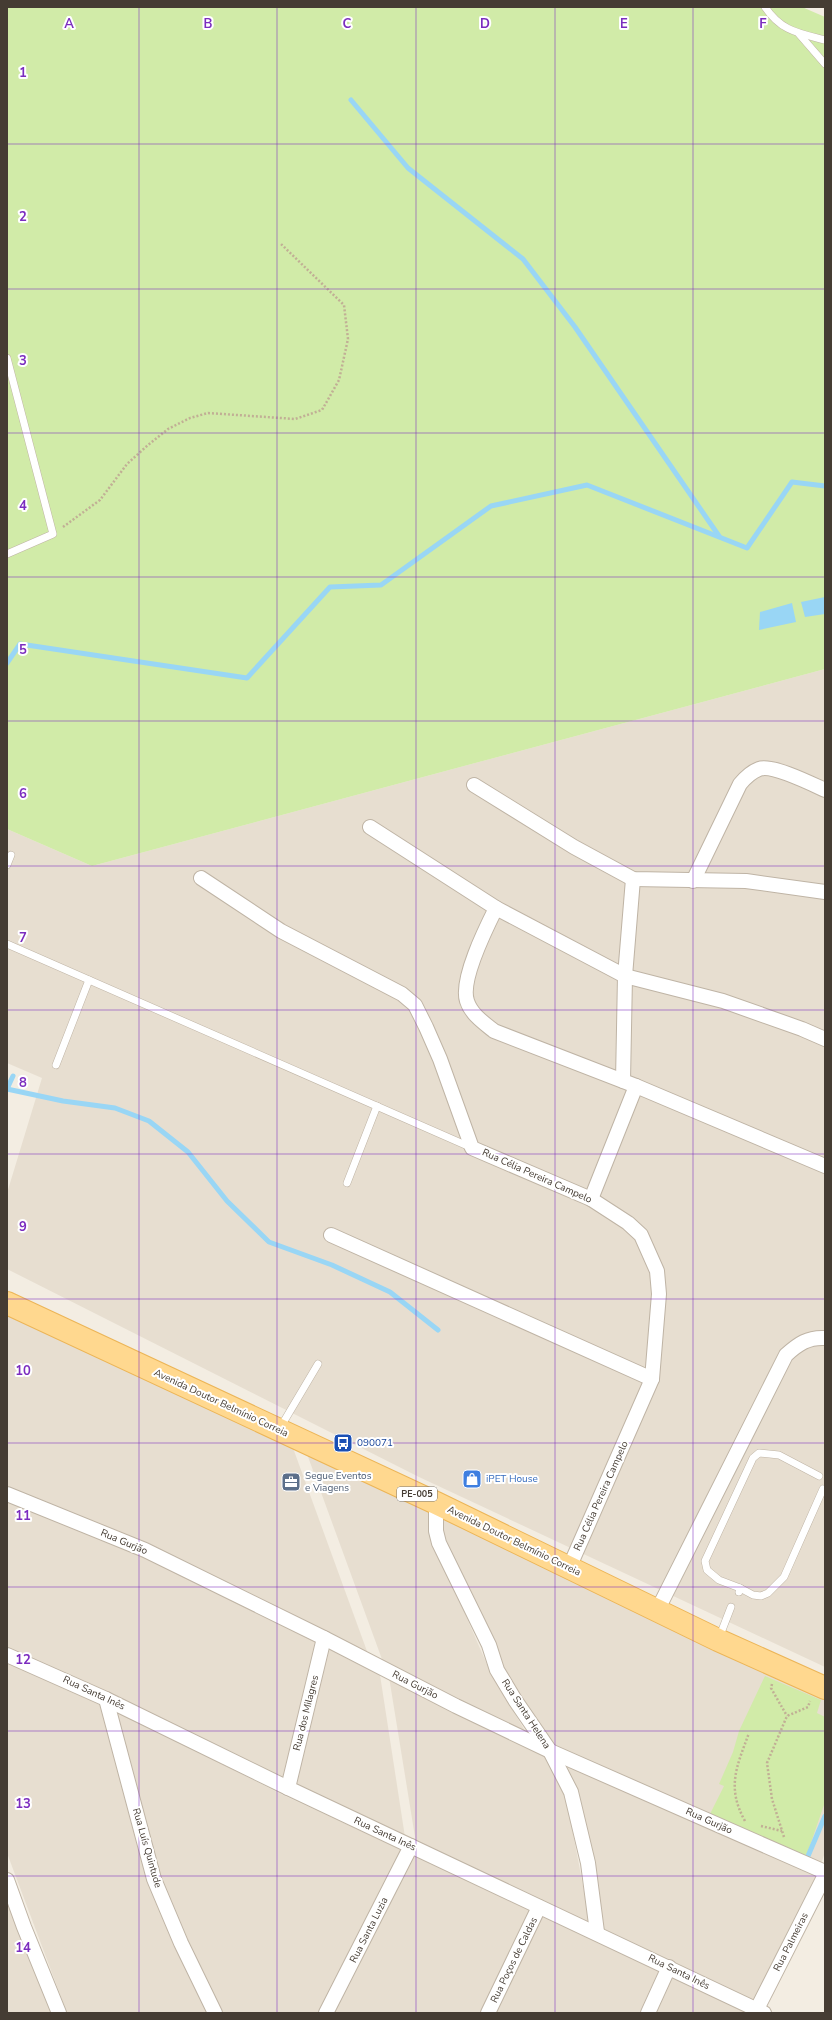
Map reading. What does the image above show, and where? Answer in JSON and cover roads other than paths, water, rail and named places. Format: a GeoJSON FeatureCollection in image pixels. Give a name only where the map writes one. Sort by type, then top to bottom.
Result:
{"type":"FeatureCollection","features":[{"type":"Feature","properties":{"kind":"main road","name":"Avenida Doutor Belmínio Correia"},"geometry":{"type":"LineString","coordinates":[[7,1303],[436,1503],[718,1640],[821,1686]]}},
{"type":"Feature","properties":{"kind":"street"},"geometry":{"type":"LineString","coordinates":[[693,881],[740,784],[750,774],[761,768],[781,771],[825,790]]}},
{"type":"Feature","properties":{"kind":"street"},"geometry":{"type":"LineString","coordinates":[[474,785],[574,847],[633,879],[746,881],[825,892]]}},
{"type":"Feature","properties":{"kind":"street"},"geometry":{"type":"LineString","coordinates":[[370,826],[496,908],[625,976],[723,1001],[802,1029],[825,1039]]}},
{"type":"Feature","properties":{"kind":"street","name":"Rua Célia Pereira Campelo"},"geometry":{"type":"LineString","coordinates":[[201,878],[281,931],[402,994],[415,1006],[440,1059],[472,1148],[591,1199],[628,1223],[641,1235],[648,1248],[656,1271],[659,1294],[652,1379],[569,1568]]}},
{"type":"Feature","properties":{"kind":"street"},"geometry":{"type":"LineString","coordinates":[[623,1081],[625,976],[633,879]]}},
{"type":"Feature","properties":{"kind":"street"},"geometry":{"type":"LineString","coordinates":[[496,908],[484,932],[467,979],[467,1001],[478,1017],[494,1031],[636,1086],[825,1166]]}},
{"type":"Feature","properties":{"kind":"street"},"geometry":{"type":"LineString","coordinates":[[591,1199],[636,1086]]}},
{"type":"Feature","properties":{"kind":"street"},"geometry":{"type":"LineString","coordinates":[[331,1235],[652,1379]]}},
{"type":"Feature","properties":{"kind":"street"},"geometry":{"type":"LineString","coordinates":[[657,1611],[786,1355],[799,1344],[814,1338],[825,1338]]}},
{"type":"Feature","properties":{"kind":"street","name":"Rua Gurjão"},"geometry":{"type":"LineString","coordinates":[[7,1494],[145,1550],[324,1638],[456,1706],[550,1751],[787,1855],[825,1874]]}},
{"type":"Feature","properties":{"kind":"street","name":"Rua Santa Helena"},"geometry":{"type":"LineString","coordinates":[[436,1503],[436,1531],[440,1543],[489,1645],[497,1670],[515,1700],[550,1751],[571,1792],[588,1863],[597,1932]]}},
{"type":"Feature","properties":{"kind":"street","name":"Rua dos Milagres"},"geometry":{"type":"LineString","coordinates":[[288,1788],[324,1638]]}},
{"type":"Feature","properties":{"kind":"street","name":"Rua Santa Inês"},"geometry":{"type":"LineString","coordinates":[[7,1655],[106,1699],[288,1788],[540,1907],[597,1932],[760,2011]]}},
{"type":"Feature","properties":{"kind":"street","name":"Rua Luís Quintude"},"geometry":{"type":"LineString","coordinates":[[106,1699],[154,1879],[181,1944],[215,2013]]}},
{"type":"Feature","properties":{"kind":"street","name":"Rua Santa Luzia"},"geometry":{"type":"LineString","coordinates":[[326,2013],[411,1846]]}},
{"type":"Feature","properties":{"kind":"street","name":"Rua Palmeiras"},"geometry":{"type":"LineString","coordinates":[[760,2011],[825,1874]]}},
{"type":"Feature","properties":{"kind":"street"},"geometry":{"type":"LineString","coordinates":[[7,1880],[24,1927],[59,2013]]}},
{"type":"Feature","properties":{"kind":"street","name":"Rua Poços de Caldas"},"geometry":{"type":"LineString","coordinates":[[488,2013],[540,1907]]}},
{"type":"Feature","properties":{"kind":"street"},"geometry":{"type":"LineString","coordinates":[[648,2013],[669,1967]]}},
{"type":"Feature","properties":{"kind":"lane"},"geometry":{"type":"LineString","coordinates":[[765,7],[773,20],[789,30],[825,40]]}},
{"type":"Feature","properties":{"kind":"lane"},"geometry":{"type":"LineString","coordinates":[[799,34],[825,64]]}},
{"type":"Feature","properties":{"kind":"lane"},"geometry":{"type":"LineString","coordinates":[[7,358],[53,534],[7,552]]}},
{"type":"Feature","properties":{"kind":"lane"},"geometry":{"type":"LineString","coordinates":[[7,865],[11,855]]}},
{"type":"Feature","properties":{"kind":"lane"},"geometry":{"type":"LineString","coordinates":[[7,944],[472,1148]]}},
{"type":"Feature","properties":{"kind":"lane"},"geometry":{"type":"LineString","coordinates":[[56,1065],[89,980]]}},
{"type":"Feature","properties":{"kind":"lane"},"geometry":{"type":"LineString","coordinates":[[347,1183],[376,1106]]}},
{"type":"Feature","properties":{"kind":"lane"},"geometry":{"type":"LineString","coordinates":[[278,1430],[318,1364]]}},
{"type":"Feature","properties":{"kind":"lane"},"geometry":{"type":"LineString","coordinates":[[819,1476],[779,1455],[759,1453],[753,1458],[705,1561],[707,1570],[713,1576],[739,1590],[761,1596],[768,1593],[784,1577],[824,1489]]}},
{"type":"Feature","properties":{"kind":"lane"},"geometry":{"type":"LineString","coordinates":[[718,1640],[731,1607]]}},
{"type":"Feature","properties":{"kind":"water"},"geometry":{"type":"Polygon","coordinates":[[[825,597],[825,614],[805,617],[801,602],[825,597]]]}},
{"type":"Feature","properties":{"kind":"water"},"geometry":{"type":"Polygon","coordinates":[[[792,603],[796,622],[759,630],[760,612],[792,603]]]}},
{"type":"Feature","properties":{"kind":"waterway"},"geometry":{"type":"LineString","coordinates":[[351,100],[408,168],[523,259],[575,327],[719,536]]}},
{"type":"Feature","properties":{"kind":"waterway"},"geometry":{"type":"LineString","coordinates":[[7,663],[20,644],[247,678],[330,587],[381,585],[491,506],[587,485],[747,548],[792,482],[825,486]]}},
{"type":"Feature","properties":{"kind":"waterway"},"geometry":{"type":"LineString","coordinates":[[7,1089],[13,1076]]}},
{"type":"Feature","properties":{"kind":"waterway"},"geometry":{"type":"LineString","coordinates":[[7,1089],[63,1101],[115,1108],[149,1121],[188,1152],[227,1201],[269,1242],[332,1265],[390,1292],[438,1330]]}},
{"type":"Feature","properties":{"kind":"waterway"},"geometry":{"type":"LineString","coordinates":[[808,1856],[825,1816]]}},
{"type":"Feature","properties":{"kind":"place","name":"090071"},"geometry":{"type":"Point","coordinates":[343,1443]}},
{"type":"Feature","properties":{"kind":"place","name":"iPET House"},"geometry":{"type":"Point","coordinates":[472,1479]}},
{"type":"Feature","properties":{"kind":"place","name":"Segue Eventos e Viagens"},"geometry":{"type":"Point","coordinates":[291,1482]}}]}
